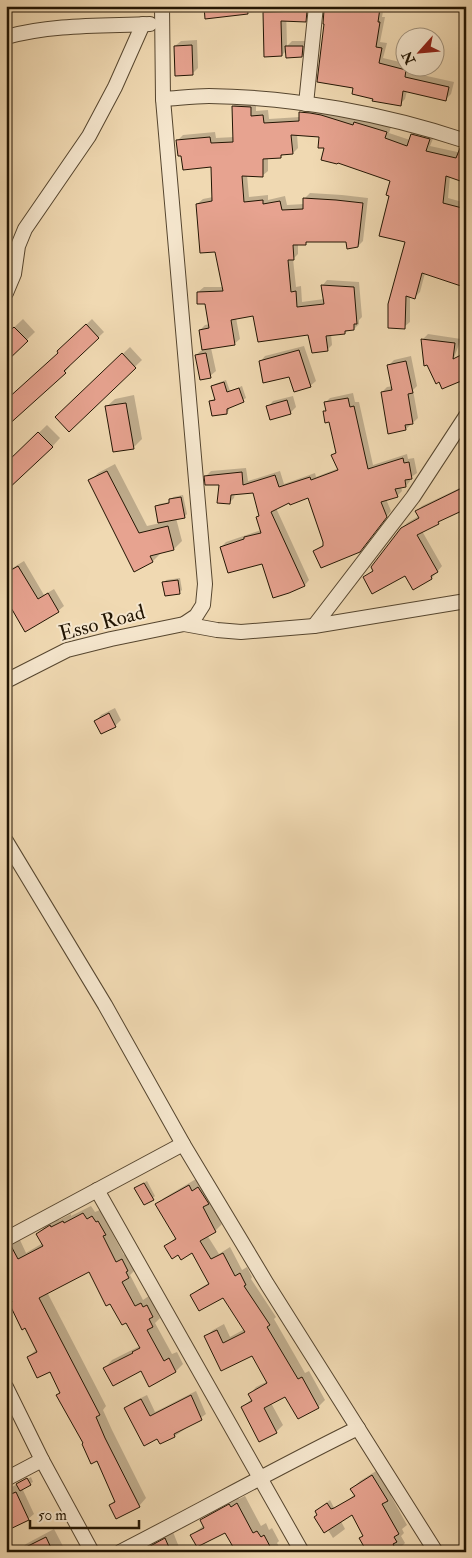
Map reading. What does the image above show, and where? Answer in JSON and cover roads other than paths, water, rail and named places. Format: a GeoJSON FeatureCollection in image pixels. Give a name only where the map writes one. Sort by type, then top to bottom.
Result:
{"type":"FeatureCollection","features":[{"type":"Feature","properties":{"kind":"street"},"geometry":{"type":"LineString","coordinates":[[162,6],[163,99],[205,584],[203,605],[196,616],[184,624]]}},
{"type":"Feature","properties":{"kind":"street"},"geometry":{"type":"LineString","coordinates":[[306,104],[316,6]]}},
{"type":"Feature","properties":{"kind":"street"},"geometry":{"type":"LineString","coordinates":[[6,37],[55,29],[163,23]]}},
{"type":"Feature","properties":{"kind":"street"},"geometry":{"type":"LineString","coordinates":[[6,293],[11,285],[18,246],[25,229],[89,136],[143,24]]}},
{"type":"Feature","properties":{"kind":"street"},"geometry":{"type":"LineString","coordinates":[[163,99],[208,96],[263,98],[384,118],[466,141]]}},
{"type":"Feature","properties":{"kind":"street"},"geometry":{"type":"LineString","coordinates":[[314,626],[413,497],[466,416]]}},
{"type":"Feature","properties":{"kind":"street"},"geometry":{"type":"LineString","coordinates":[[184,624],[241,632],[314,626],[466,601]]}},
{"type":"Feature","properties":{"kind":"street","name":"Esso Road"},"geometry":{"type":"LineString","coordinates":[[6,681],[67,650],[184,624]]}},
{"type":"Feature","properties":{"kind":"street"},"geometry":{"type":"LineString","coordinates":[[6,841],[105,1005],[183,1144],[267,1284],[436,1552]]}},
{"type":"Feature","properties":{"kind":"street"},"geometry":{"type":"LineString","coordinates":[[6,1239],[183,1144]]}},
{"type":"Feature","properties":{"kind":"street"},"geometry":{"type":"LineString","coordinates":[[96,1190],[302,1552]]}},
{"type":"Feature","properties":{"kind":"street"},"geometry":{"type":"LineString","coordinates":[[6,1387],[42,1460],[92,1552]]}},
{"type":"Feature","properties":{"kind":"street"},"geometry":{"type":"LineString","coordinates":[[120,1552],[358,1428]]}},
{"type":"Feature","properties":{"kind":"street"},"geometry":{"type":"LineString","coordinates":[[6,1479],[42,1460]]}}]}
